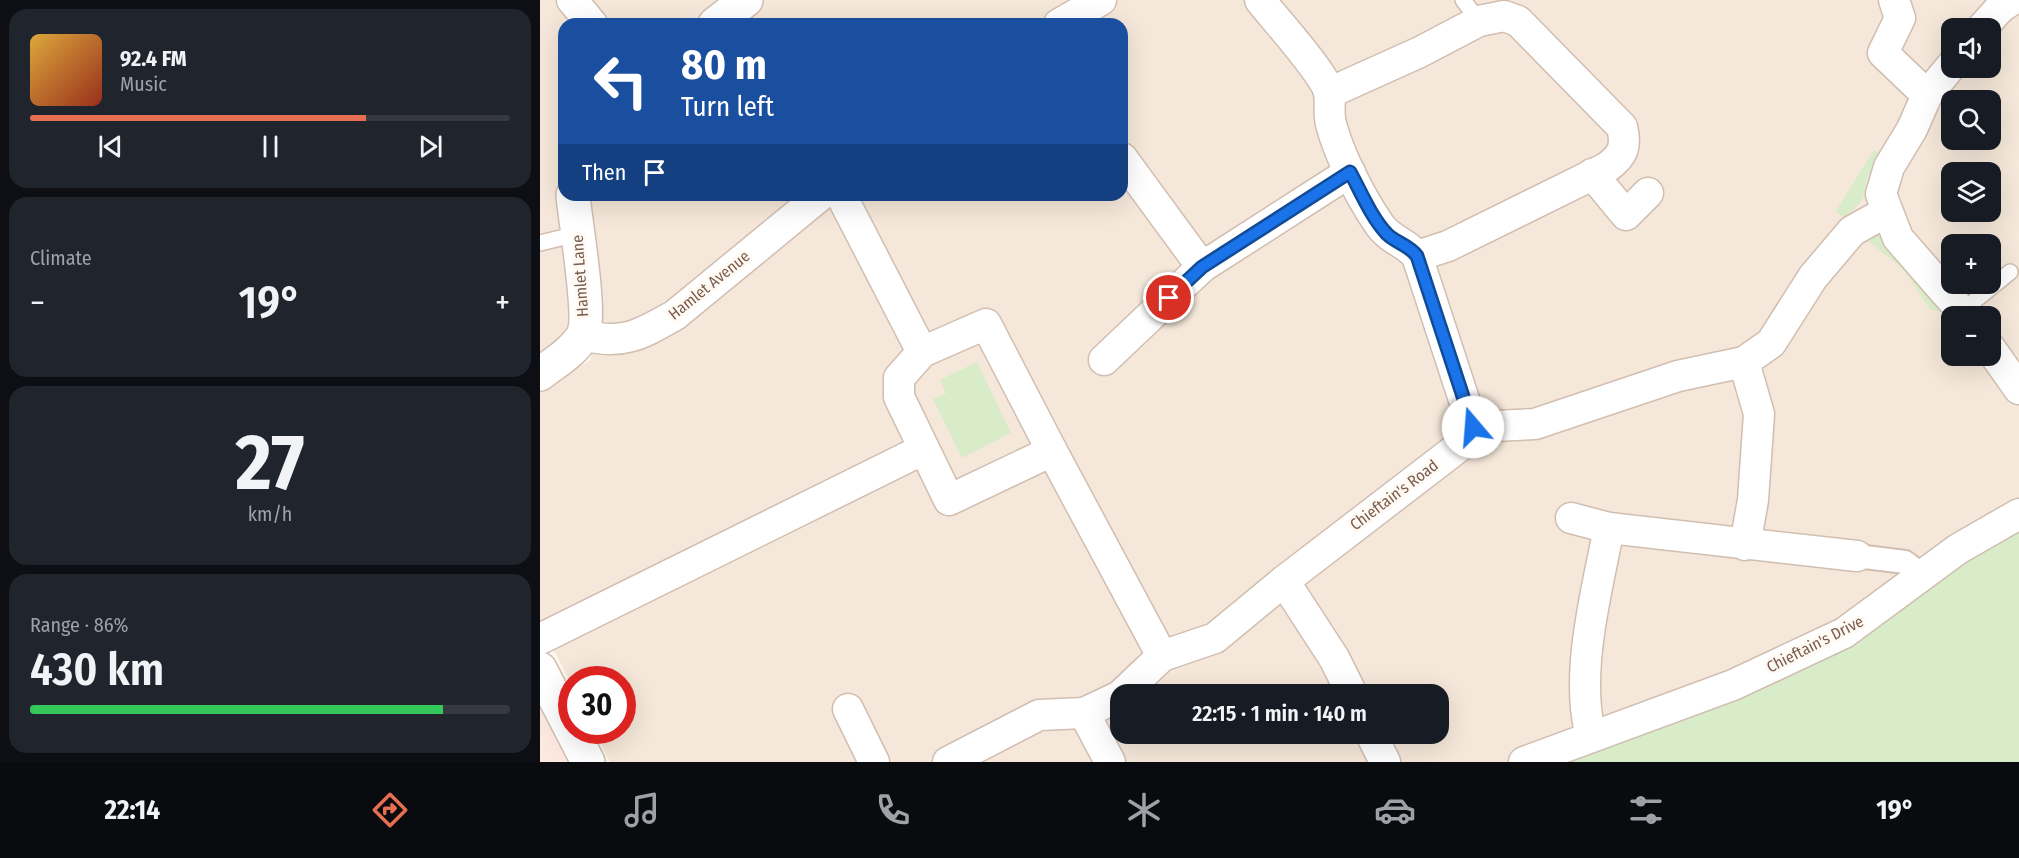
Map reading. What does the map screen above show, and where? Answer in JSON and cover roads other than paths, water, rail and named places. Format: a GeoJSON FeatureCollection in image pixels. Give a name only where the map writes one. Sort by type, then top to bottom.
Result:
{"type":"FeatureCollection","features":[{"type":"Feature","properties":{"kind":"street"},"geometry":{"type":"LineString","coordinates":[[572,0],[587,18]]}},
{"type":"Feature","properties":{"kind":"street"},"geometry":{"type":"LineString","coordinates":[[723,18],[746,0]]}},
{"type":"Feature","properties":{"kind":"street"},"geometry":{"type":"LineString","coordinates":[[1070,18],[1101,0]]}},
{"type":"Feature","properties":{"kind":"street"},"geometry":{"type":"LineString","coordinates":[[1260,0],[1322,77],[1329,93],[1331,124],[1350,172],[1379,225],[1389,237],[1410,246],[1417,256],[1473,427],[1535,424],[1678,376],[1744,362],[1772,343],[1813,277],[1852,231],[1886,212]]}},
{"type":"Feature","properties":{"kind":"street"},"geometry":{"type":"LineString","coordinates":[[1894,0],[1900,18],[1882,53],[1928,95]]}},
{"type":"Feature","properties":{"kind":"street"},"geometry":{"type":"LineString","coordinates":[[1991,18],[2001,7],[2012,0]]}},
{"type":"Feature","properties":{"kind":"street"},"geometry":{"type":"LineString","coordinates":[[1329,93],[1419,52],[1471,11],[1504,16],[1518,21],[1622,127],[1625,147],[1619,159],[1448,246],[1417,256]]}},
{"type":"Feature","properties":{"kind":"street"},"geometry":{"type":"LineString","coordinates":[[1942,78],[1928,95],[1912,129],[1889,167],[1881,194],[1886,212],[1898,237],[1957,306]]}},
{"type":"Feature","properties":{"kind":"street"},"geometry":{"type":"LineString","coordinates":[[1128,166],[1202,267]]}},
{"type":"Feature","properties":{"kind":"street"},"geometry":{"type":"LineString","coordinates":[[1104,360],[1202,267],[1350,172]]}},
{"type":"Feature","properties":{"kind":"street"},"geometry":{"type":"LineString","coordinates":[[1592,174],[1626,215],[1648,193]]}},
{"type":"Feature","properties":{"kind":"street","name":"Hamlet Lane"},"geometry":{"type":"LineString","coordinates":[[540,374],[572,349],[584,335],[585,300],[574,201]]}},
{"type":"Feature","properties":{"kind":"street","name":"Hamlet Avenue"},"geometry":{"type":"LineString","coordinates":[[584,335],[605,342],[621,340],[675,315],[813,201]]}},
{"type":"Feature","properties":{"kind":"street"},"geometry":{"type":"LineString","coordinates":[[845,201],[922,352]]}},
{"type":"Feature","properties":{"kind":"street"},"geometry":{"type":"LineString","coordinates":[[1052,451],[949,500],[899,397],[898,378],[922,352],[986,324],[1162,656],[1133,684]]}},
{"type":"Feature","properties":{"kind":"street"},"geometry":{"type":"LineString","coordinates":[[1744,362],[1759,414],[1753,500],[1745,545]]}},
{"type":"Feature","properties":{"kind":"street"},"geometry":{"type":"LineString","coordinates":[[2001,364],[2019,389]]}},
{"type":"Feature","properties":{"kind":"street","name":"Chieftain's Road"},"geometry":{"type":"LineString","coordinates":[[1162,656],[1215,638],[1284,581],[1465,442],[1473,427]]}},
{"type":"Feature","properties":{"kind":"street"},"geometry":{"type":"LineString","coordinates":[[540,639],[924,449]]}},
{"type":"Feature","properties":{"kind":"street","name":"Chieftain's Drive"},"geometry":{"type":"LineString","coordinates":[[1524,762],[1732,685],[1845,633],[1958,549],[2019,514]]}},
{"type":"Feature","properties":{"kind":"street"},"geometry":{"type":"LineString","coordinates":[[1571,518],[1609,528],[1905,562],[1922,575]]}},
{"type":"Feature","properties":{"kind":"street"},"geometry":{"type":"LineString","coordinates":[[1591,736],[1585,714],[1583,679],[1609,528]]}},
{"type":"Feature","properties":{"kind":"street"},"geometry":{"type":"LineString","coordinates":[[1284,581],[1334,658],[1347,684]]}},
{"type":"Feature","properties":{"kind":"street"},"geometry":{"type":"LineString","coordinates":[[540,669],[588,762]]}},
{"type":"Feature","properties":{"kind":"street"},"geometry":{"type":"LineString","coordinates":[[948,762],[1039,715],[1084,712],[1110,700]]}},
{"type":"Feature","properties":{"kind":"street"},"geometry":{"type":"LineString","coordinates":[[848,709],[874,762]]}},
{"type":"Feature","properties":{"kind":"street"},"geometry":{"type":"LineString","coordinates":[[1084,712],[1110,762]]}},
{"type":"Feature","properties":{"kind":"street"},"geometry":{"type":"LineString","coordinates":[[1376,744],[1385,762]]}},
{"type":"Feature","properties":{"kind":"lane"},"geometry":{"type":"LineString","coordinates":[[540,243],[578,234]]}},
{"type":"Feature","properties":{"kind":"lane"},"geometry":{"type":"LineString","coordinates":[[1973,306],[2010,272]]}}]}
